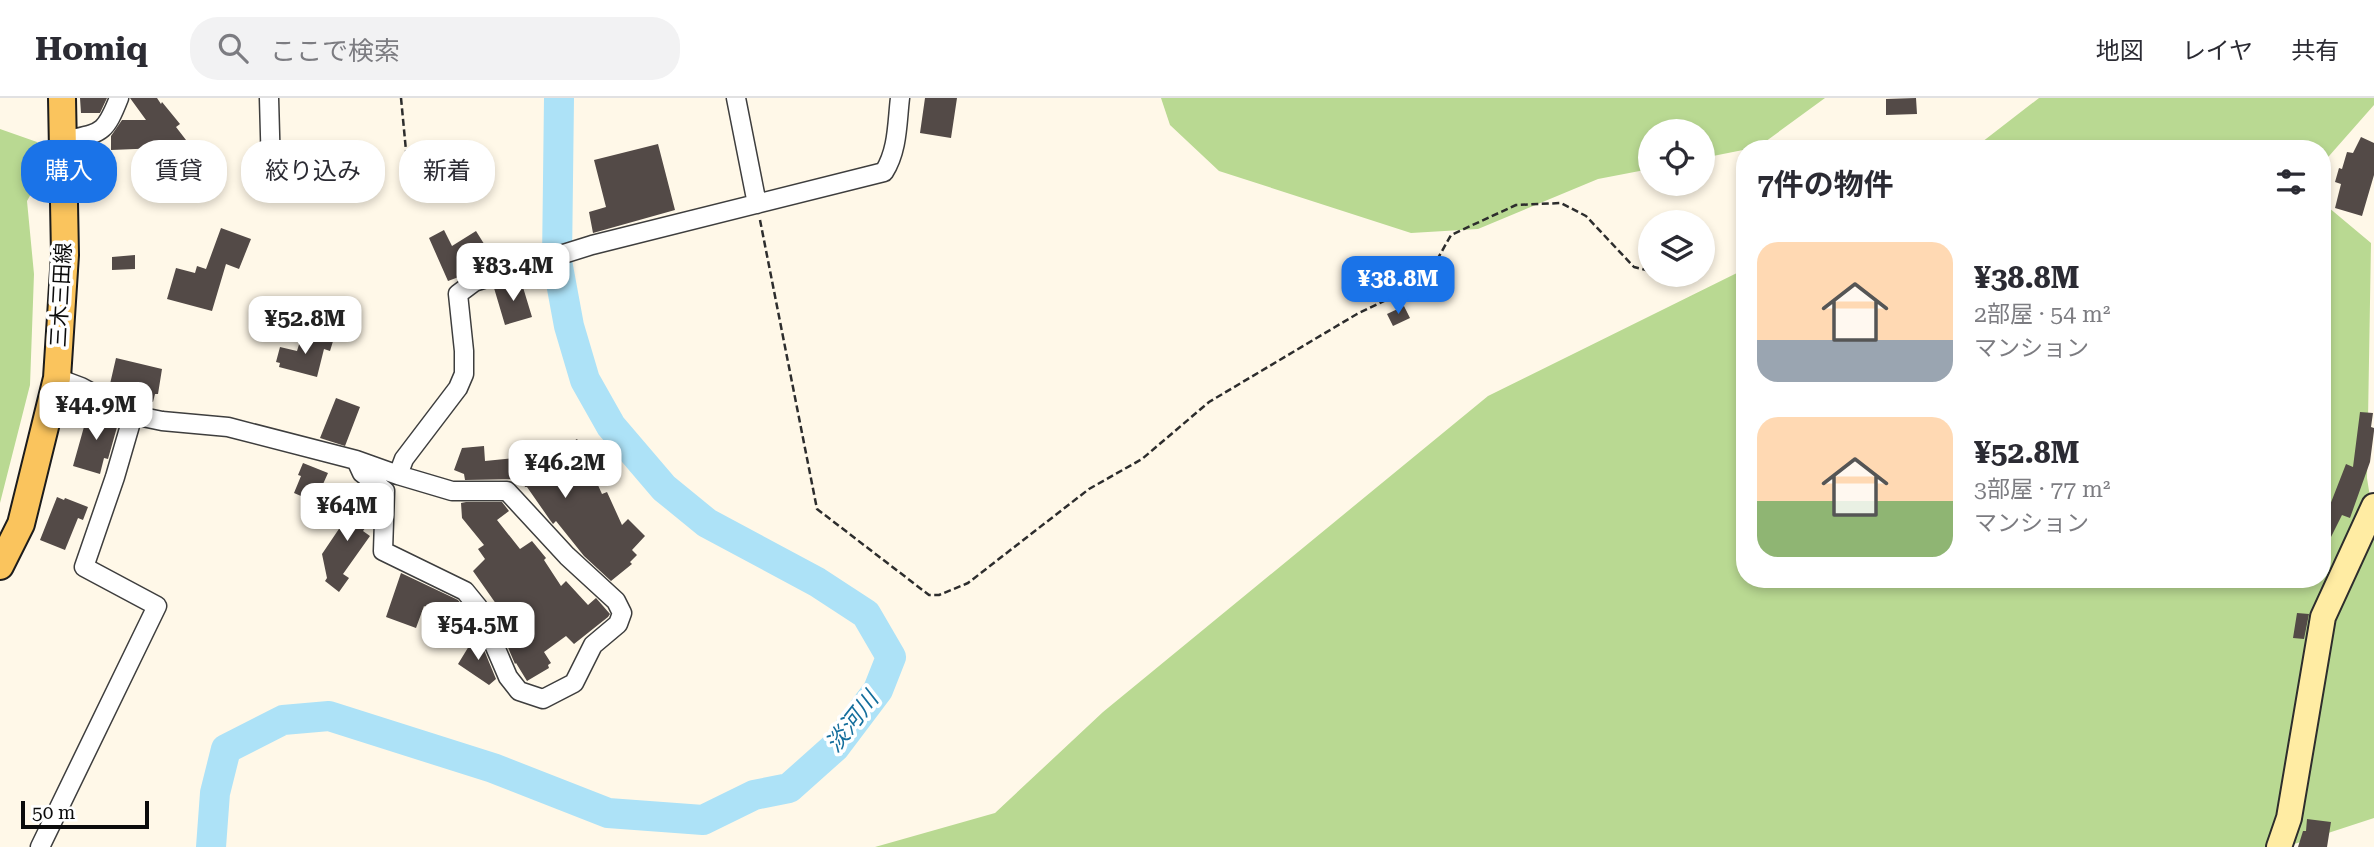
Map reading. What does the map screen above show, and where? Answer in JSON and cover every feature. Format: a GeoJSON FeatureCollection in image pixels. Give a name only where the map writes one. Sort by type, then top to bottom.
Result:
{"type":"FeatureCollection","features":[{"type":"Feature","properties":{"kind":"main road","name":"三木三田線"},"geometry":{"type":"LineString","coordinates":[[62,98],[62,140]]}},
{"type":"Feature","properties":{"kind":"main road","name":"三木三田線"},"geometry":{"type":"LineString","coordinates":[[0,566],[21,524],[57,378],[65,255],[64,203]]}},
{"type":"Feature","properties":{"kind":"street"},"geometry":{"type":"LineString","coordinates":[[66,140],[95,133],[108,124],[118,98]]}},
{"type":"Feature","properties":{"kind":"street"},"geometry":{"type":"LineString","coordinates":[[269,98],[270,140]]}},
{"type":"Feature","properties":{"kind":"street"},"geometry":{"type":"LineString","coordinates":[[736,98],[757,204]]}},
{"type":"Feature","properties":{"kind":"street"},"geometry":{"type":"LineString","coordinates":[[398,475],[404,459],[458,388],[464,374],[458,294],[474,282],[592,245],[884,172],[891,161],[895,145],[900,98]]}},
{"type":"Feature","properties":{"kind":"street"},"geometry":{"type":"LineString","coordinates":[[57,378],[81,387],[134,415],[162,421],[228,427],[356,460],[452,491],[507,491],[567,556],[615,601],[622,613],[618,624],[593,645],[574,683],[543,699],[519,691],[508,677],[478,607],[465,591],[383,551],[385,491],[362,473],[356,460]]}},
{"type":"Feature","properties":{"kind":"street"},"geometry":{"type":"LineString","coordinates":[[40,847],[157,606],[83,567],[134,415]]}},
{"type":"Feature","properties":{"kind":"street"},"geometry":{"type":"LineString","coordinates":[[2279,847],[2288,818],[2323,617],[2374,506]]}},
{"type":"Feature","properties":{"kind":"path"},"geometry":{"type":"LineString","coordinates":[[401,98],[405,140]]}},
{"type":"Feature","properties":{"kind":"path"},"geometry":{"type":"LineString","coordinates":[[757,204],[817,509],[929,594],[939,595],[968,583],[1089,489],[1142,459],[1209,402],[1357,314],[1413,287],[1433,267],[1451,235],[1516,205],[1561,203],[1586,216],[1634,267],[1638,268]]}},
{"type":"Feature","properties":{"kind":"green space"},"geometry":{"type":"Polygon","coordinates":[[[1161,98],[1825,98],[1768,140],[1736,140],[1736,151],[1715,156],[1715,119],[1638,119],[1638,171],[1598,179],[1478,229],[1411,233],[1219,171],[1170,125],[1161,98]]]}},
{"type":"Feature","properties":{"kind":"green space"},"geometry":{"type":"Polygon","coordinates":[[[2039,98],[2374,98],[2374,105],[2331,154],[2331,140],[1985,140],[2039,98]]]}},
{"type":"Feature","properties":{"kind":"green space"},"geometry":{"type":"Polygon","coordinates":[[[0,129],[31,140],[21,140],[21,203],[27,203],[34,274],[30,385],[0,503],[0,129]]]}},
{"type":"Feature","properties":{"kind":"green space"},"geometry":{"type":"Polygon","coordinates":[[[2331,210],[2371,243],[2367,478],[2374,523],[2374,818],[2285,847],[875,847],[995,813],[1103,712],[1488,396],[1709,287],[1715,287],[1715,284],[1736,273],[1736,588],[2331,588],[2331,210]]]}},
{"type":"Feature","properties":{"kind":"building"},"geometry":{"type":"Polygon","coordinates":[[[80,98],[107,98],[100,113],[81,113],[80,98]]]}},
{"type":"Feature","properties":{"kind":"building"},"geometry":{"type":"Polygon","coordinates":[[[130,98],[157,98],[180,124],[176,127],[186,140],[131,140],[131,149],[117,150],[117,140],[111,140],[111,136],[122,120],[146,120],[130,98]]]}},
{"type":"Feature","properties":{"kind":"building"},"geometry":{"type":"Polygon","coordinates":[[[925,98],[957,98],[951,138],[920,133],[925,98]]]}},
{"type":"Feature","properties":{"kind":"building"},"geometry":{"type":"Polygon","coordinates":[[[1916,98],[1917,114],[1886,115],[1886,99],[1916,98]]]}},
{"type":"Feature","properties":{"kind":"building"},"geometry":{"type":"Polygon","coordinates":[[[2361,137],[2374,143],[2374,175],[2362,216],[2335,208],[2341,184],[2335,182],[2339,168],[2342,169],[2347,152],[2353,153],[2361,137]]]}},
{"type":"Feature","properties":{"kind":"building"},"geometry":{"type":"Polygon","coordinates":[[[658,144],[675,210],[593,233],[589,212],[606,207],[594,160],[658,144]]]}},
{"type":"Feature","properties":{"kind":"building"},"geometry":{"type":"Polygon","coordinates":[[[221,228],[251,239],[239,269],[226,264],[212,311],[167,299],[176,268],[195,273],[197,266],[206,269],[221,228]]]}},
{"type":"Feature","properties":{"kind":"building"},"geometry":{"type":"Polygon","coordinates":[[[444,230],[452,246],[476,231],[496,263],[448,281],[429,238],[444,230]]]}},
{"type":"Feature","properties":{"kind":"building"},"geometry":{"type":"Polygon","coordinates":[[[135,255],[135,269],[112,270],[112,257],[135,255]]]}},
{"type":"Feature","properties":{"kind":"building"},"geometry":{"type":"Polygon","coordinates":[[[516,281],[517,285],[522,284],[532,317],[505,325],[494,288],[516,281]]]}},
{"type":"Feature","properties":{"kind":"building"},"geometry":{"type":"Polygon","coordinates":[[[1404,306],[1410,318],[1393,326],[1387,314],[1404,306]]]}},
{"type":"Feature","properties":{"kind":"building"},"geometry":{"type":"Polygon","coordinates":[[[315,334],[334,338],[330,351],[324,349],[317,377],[279,367],[280,363],[276,362],[280,347],[297,351],[301,338],[314,341],[315,334]]]}},
{"type":"Feature","properties":{"kind":"building"},"geometry":{"type":"Polygon","coordinates":[[[116,358],[162,369],[158,394],[155,394],[153,402],[147,400],[145,405],[132,402],[133,390],[110,384],[116,358]]]}},
{"type":"Feature","properties":{"kind":"building"},"geometry":{"type":"Polygon","coordinates":[[[336,398],[360,407],[345,446],[320,438],[336,398]]]}},
{"type":"Feature","properties":{"kind":"building"},"geometry":{"type":"Polygon","coordinates":[[[89,409],[119,420],[108,459],[104,458],[100,474],[73,466],[89,409]]]}},
{"type":"Feature","properties":{"kind":"building"},"geometry":{"type":"Polygon","coordinates":[[[2360,412],[2373,413],[2370,462],[2350,518],[2342,515],[2331,537],[2331,502],[2346,464],[2353,467],[2360,412]]]}},
{"type":"Feature","properties":{"kind":"building"},"geometry":{"type":"Polygon","coordinates":[[[577,439],[590,460],[587,461],[602,494],[607,492],[622,525],[628,519],[645,536],[632,550],[637,555],[630,562],[632,564],[611,581],[584,556],[556,521],[553,524],[522,479],[465,480],[464,474],[454,470],[462,448],[484,446],[485,461],[516,458],[515,455],[548,445],[552,455],[577,439]]]}},
{"type":"Feature","properties":{"kind":"building"},"geometry":{"type":"Polygon","coordinates":[[[303,463],[328,473],[315,502],[294,493],[303,463]]]}},
{"type":"Feature","properties":{"kind":"building"},"geometry":{"type":"Polygon","coordinates":[[[366,494],[373,499],[370,510],[373,517],[363,531],[370,536],[343,574],[349,578],[339,592],[325,581],[327,578],[322,554],[347,517],[344,515],[366,494]]]}},
{"type":"Feature","properties":{"kind":"building"},"geometry":{"type":"Polygon","coordinates":[[[57,497],[88,507],[83,520],[78,518],[65,550],[40,540],[57,497]]]}},
{"type":"Feature","properties":{"kind":"building"},"geometry":{"type":"Polygon","coordinates":[[[502,502],[509,511],[497,520],[520,549],[532,541],[546,558],[544,560],[561,586],[566,581],[588,605],[596,598],[610,614],[574,644],[566,636],[544,652],[551,663],[549,668],[527,681],[515,664],[498,624],[520,638],[473,571],[485,559],[478,549],[484,545],[462,518],[461,503],[502,502]]]}},
{"type":"Feature","properties":{"kind":"building"},"geometry":{"type":"Polygon","coordinates":[[[401,573],[458,600],[468,613],[459,627],[424,606],[416,628],[386,617],[401,573]]]}},
{"type":"Feature","properties":{"kind":"building"},"geometry":{"type":"Polygon","coordinates":[[[2297,613],[2309,614],[2304,639],[2293,638],[2297,613]]]}},
{"type":"Feature","properties":{"kind":"building"},"geometry":{"type":"Polygon","coordinates":[[[477,633],[496,679],[489,685],[458,664],[477,633]]]}},
{"type":"Feature","properties":{"kind":"building"},"geometry":{"type":"Polygon","coordinates":[[[2307,819],[2331,822],[2327,847],[2298,847],[2303,831],[2306,831],[2307,819]]]}},
{"type":"Feature","properties":{"kind":"waterway","name":"淡河川"},"geometry":{"type":"LineString","coordinates":[[211,847],[215,793],[226,749],[283,720],[329,716],[493,768],[608,813],[703,820],[754,795],[789,788],[835,747],[878,690],[891,657],[866,614],[817,582],[707,523],[664,488],[611,426],[585,380],[569,326],[557,261],[559,98]]}}]}
